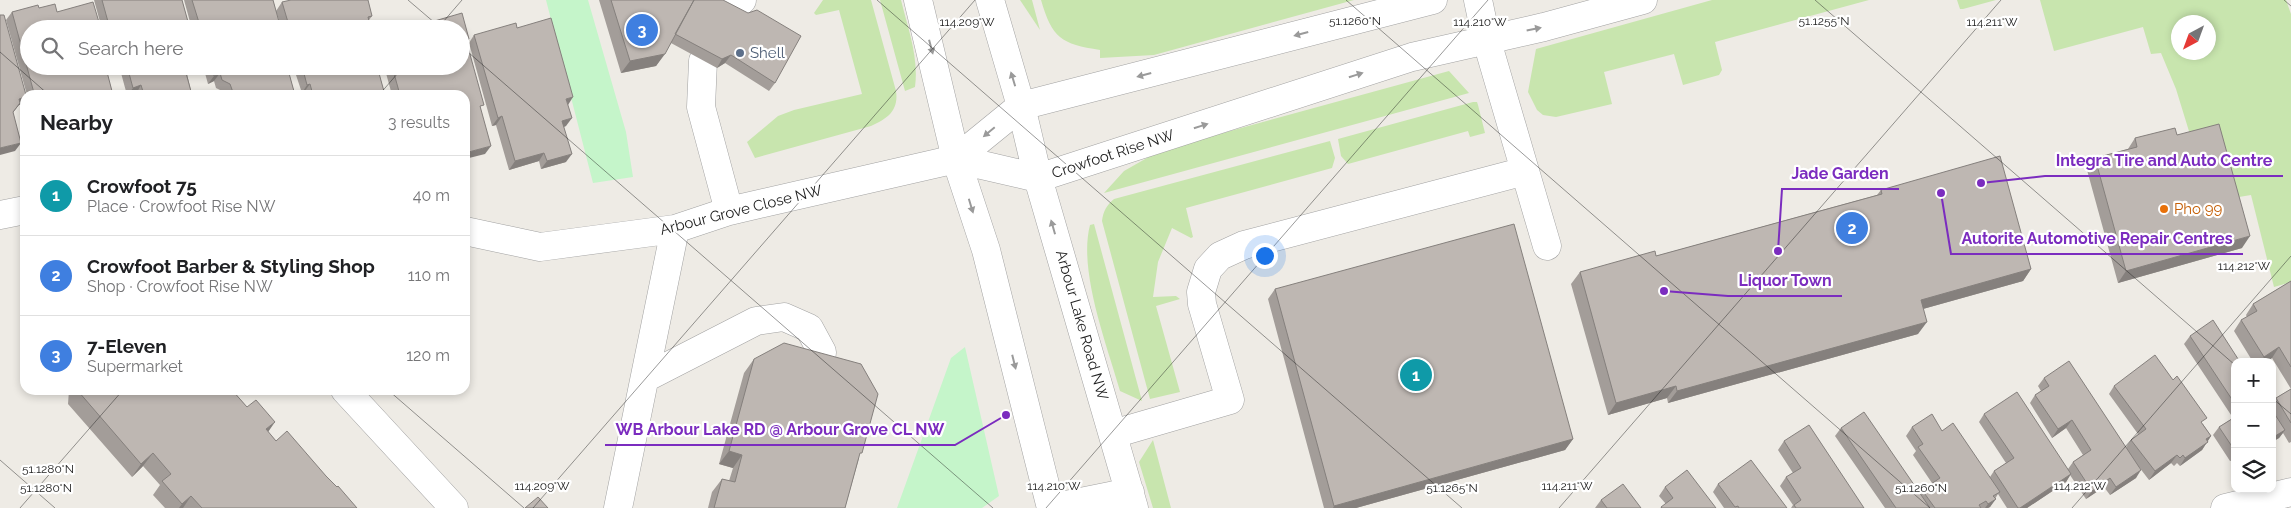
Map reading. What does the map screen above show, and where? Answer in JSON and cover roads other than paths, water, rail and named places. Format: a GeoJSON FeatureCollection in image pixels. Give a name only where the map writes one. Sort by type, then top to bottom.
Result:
{"type":"FeatureCollection","features":[{"type":"Feature","properties":{"kind":"street"},"geometry":{"type":"LineString","coordinates":[[918,0],[956,159],[986,250],[1051,508],[1132,500]]}},
{"type":"Feature","properties":{"kind":"street","name":"Arbour Lake Road NW"},"geometry":{"type":"LineString","coordinates":[[990,0],[1021,106],[1038,178],[1132,500]]}},
{"type":"Feature","properties":{"kind":"street"},"geometry":{"type":"LineString","coordinates":[[956,159],[1021,106],[1433,0]]}},
{"type":"Feature","properties":{"kind":"street"},"geometry":{"type":"LineString","coordinates":[[1478,0],[1486,38],[1547,246]]}},
{"type":"Feature","properties":{"kind":"street","name":"Crowfoot Rise NW"},"geometry":{"type":"LineString","coordinates":[[956,159],[1038,178],[1412,57],[1486,38],[1544,27],[1643,0]]}},
{"type":"Feature","properties":{"kind":"street"},"geometry":{"type":"LineString","coordinates":[[703,61],[701,107],[729,211]]}},
{"type":"Feature","properties":{"kind":"street","name":"Arbour Grove Close NW"},"geometry":{"type":"LineString","coordinates":[[470,232],[540,247],[675,229],[729,211],[956,159]]}},
{"type":"Feature","properties":{"kind":"street"},"geometry":{"type":"LineString","coordinates":[[1114,434],[1230,400],[1202,304],[1204,279],[1208,269],[1220,256],[1244,245],[1525,171]]}},
{"type":"Feature","properties":{"kind":"street"},"geometry":{"type":"LineString","coordinates":[[0,215],[20,211]]}},
{"type":"Feature","properties":{"kind":"street"},"geometry":{"type":"LineString","coordinates":[[618,508],[675,229]]}},
{"type":"Feature","properties":{"kind":"street"},"geometry":{"type":"LineString","coordinates":[[645,378],[756,321],[784,317],[809,328],[822,352],[820,369]]}},
{"type":"Feature","properties":{"kind":"street"},"geometry":{"type":"LineString","coordinates":[[350,395],[454,508]]}},
{"type":"Feature","properties":{"kind":"street"},"geometry":{"type":"LineString","coordinates":[[2225,508],[2291,492]]}},
{"type":"Feature","properties":{"kind":"place","name":"7-Eleven"},"geometry":{"type":"Point","coordinates":[642,30]}},
{"type":"Feature","properties":{"kind":"place","name":"Shell"},"geometry":{"type":"Point","coordinates":[740,53]}},
{"type":"Feature","properties":{"kind":"place","name":"Integra Tire and Auto Centre"},"geometry":{"type":"Point","coordinates":[1981,183]}},
{"type":"Feature","properties":{"kind":"place","name":"Autorite Automotive Repair Centres"},"geometry":{"type":"Point","coordinates":[1941,193]}},
{"type":"Feature","properties":{"kind":"place","name":"Pho 99"},"geometry":{"type":"Point","coordinates":[2164,209]}},
{"type":"Feature","properties":{"kind":"place","name":"Crowfoot Barber & Styling Shop"},"geometry":{"type":"Point","coordinates":[1852,228]}},
{"type":"Feature","properties":{"kind":"place","name":"Jade Garden"},"geometry":{"type":"Point","coordinates":[1778,251]}},
{"type":"Feature","properties":{"kind":"place","name":"Liquor Town"},"geometry":{"type":"Point","coordinates":[1664,291]}},
{"type":"Feature","properties":{"kind":"place","name":"Crowfoot 75"},"geometry":{"type":"Point","coordinates":[1416,375]}},
{"type":"Feature","properties":{"kind":"place","name":"WB Arbour Lake RD @ Arbour Grove CL NW"},"geometry":{"type":"Point","coordinates":[1006,415]}}]}
